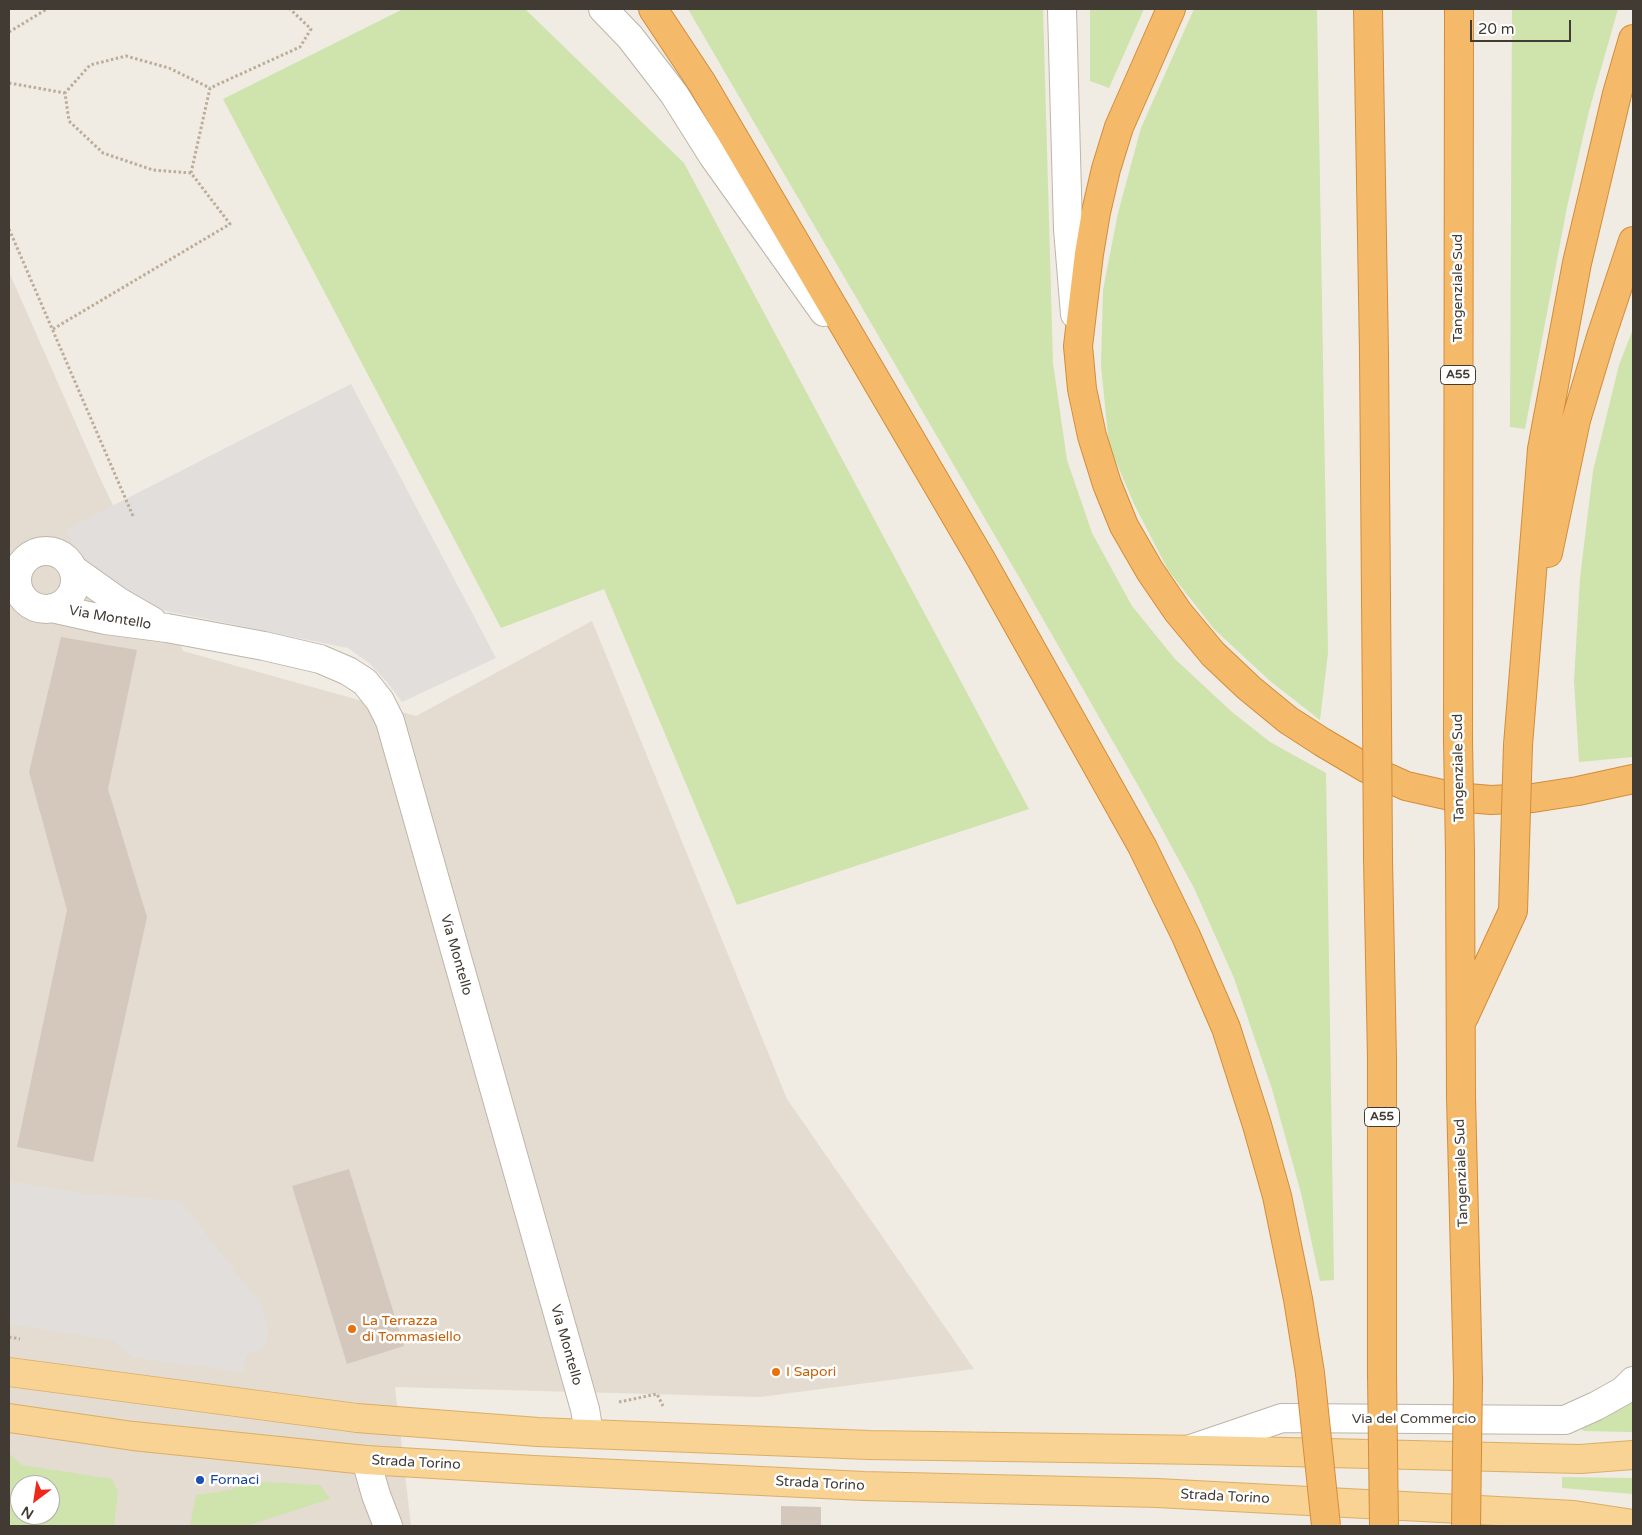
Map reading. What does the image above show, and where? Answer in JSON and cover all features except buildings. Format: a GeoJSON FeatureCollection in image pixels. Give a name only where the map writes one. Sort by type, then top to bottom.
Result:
{"type":"FeatureCollection","features":[{"type":"Feature","properties":{"kind":"highway"},"geometry":{"type":"LineString","coordinates":[[654,9],[702,83],[982,561],[1142,846],[1186,936],[1226,1028],[1277,1196],[1298,1299],[1310,1373],[1326,1526]]}},
{"type":"Feature","properties":{"kind":"highway"},"geometry":{"type":"LineString","coordinates":[[1171,9],[1122,119],[1106,169],[1090,245],[1078,346],[1082,389],[1092,436],[1107,484],[1124,526],[1150,571],[1178,612],[1213,654],[1249,688],[1288,720],[1322,742],[1366,768],[1406,786],[1455,797],[1491,800],[1533,798],[1578,791],[1633,779]]}},
{"type":"Feature","properties":{"kind":"highway","name":"A55"},"geometry":{"type":"LineString","coordinates":[[1368,9],[1382,1059],[1384,1526]]}},
{"type":"Feature","properties":{"kind":"highway","name":"Tangenziale Sud"},"geometry":{"type":"LineString","coordinates":[[1459,9],[1458,740],[1460,1097],[1468,1379],[1466,1526]]}},
{"type":"Feature","properties":{"kind":"highway"},"geometry":{"type":"LineString","coordinates":[[1460,1025],[1513,911],[1518,745],[1542,449],[1577,263],[1617,94],[1633,39]]}},
{"type":"Feature","properties":{"kind":"highway"},"geometry":{"type":"LineString","coordinates":[[1523,667],[1576,420],[1601,337],[1633,242]]}},
{"type":"Feature","properties":{"kind":"main road"},"geometry":{"type":"LineString","coordinates":[[9,1372],[357,1418],[538,1432],[587,1421],[869,1445],[1580,1459],[1633,1455]]}},
{"type":"Feature","properties":{"kind":"main road","name":"Strada Torino"},"geometry":{"type":"LineString","coordinates":[[9,1418],[133,1436],[366,1460],[864,1486],[1157,1493],[1574,1515],[1633,1524]]}},
{"type":"Feature","properties":{"kind":"street"},"geometry":{"type":"LineString","coordinates":[[603,9],[630,37],[674,94],[713,156],[887,400]]}},
{"type":"Feature","properties":{"kind":"street"},"geometry":{"type":"LineString","coordinates":[[1062,9],[1068,229],[1078,346]]}},
{"type":"Feature","properties":{"kind":"street","name":"Via Montello"},"geometry":{"type":"LineString","coordinates":[[30,605],[60,605],[68,599],[72,592],[76,577],[74,570],[67,559],[51,551],[34,553],[18,561],[21,566],[16,580],[22,595],[30,605],[106,620],[167,628],[320,659],[341,668],[365,682],[380,701],[390,721],[587,1421]]}},
{"type":"Feature","properties":{"kind":"street","name":"Via Montello"},"geometry":{"type":"LineString","coordinates":[[74,570],[119,602],[167,628]]}},
{"type":"Feature","properties":{"kind":"street","name":"Via del Commercio"},"geometry":{"type":"LineString","coordinates":[[1189,1450],[1282,1418],[1564,1420],[1596,1406],[1623,1391],[1633,1381]]}},
{"type":"Feature","properties":{"kind":"street"},"geometry":{"type":"LineString","coordinates":[[366,1460],[385,1525]]}},
{"type":"Feature","properties":{"kind":"path"},"geometry":{"type":"LineString","coordinates":[[9,32],[47,9]]}},
{"type":"Feature","properties":{"kind":"path"},"geometry":{"type":"LineString","coordinates":[[53,329],[230,224],[191,173],[152,170],[103,153],[69,121],[65,93],[90,65],[126,56],[169,68],[210,88],[300,48],[311,29],[290,9]]}},
{"type":"Feature","properties":{"kind":"path"},"geometry":{"type":"LineString","coordinates":[[9,83],[65,93]]}},
{"type":"Feature","properties":{"kind":"path"},"geometry":{"type":"LineString","coordinates":[[191,173],[210,88]]}},
{"type":"Feature","properties":{"kind":"path"},"geometry":{"type":"LineString","coordinates":[[9,230],[134,516]]}},
{"type":"Feature","properties":{"kind":"path"},"geometry":{"type":"LineString","coordinates":[[9,1338],[28,1340]]}},
{"type":"Feature","properties":{"kind":"path"},"geometry":{"type":"LineString","coordinates":[[587,1421],[656,1394],[664,1408]]}},
{"type":"Feature","properties":{"kind":"shaded area"},"geometry":{"type":"Polygon","coordinates":[[[9,272],[99,476],[183,651],[416,716],[592,621],[787,1099],[974,1369],[760,1397],[395,1387],[411,1526],[9,1526],[9,272]]]}},
{"type":"Feature","properties":{"kind":"shaded area"},"geometry":{"type":"Polygon","coordinates":[[[351,384],[496,658],[402,702],[369,663],[348,648],[147,607],[83,559],[65,530],[351,384]]]}},
{"type":"Feature","properties":{"kind":"shaded area"},"geometry":{"type":"Polygon","coordinates":[[[9,1181],[83,1193],[181,1201],[244,1283],[259,1299],[268,1332],[265,1346],[246,1355],[243,1372],[133,1358],[114,1341],[9,1324],[9,1181]]]}},
{"type":"Feature","properties":{"kind":"green space"},"geometry":{"type":"Polygon","coordinates":[[[403,9],[525,9],[684,163],[1029,809],[737,905],[604,589],[501,628],[223,99],[403,9]]]}},
{"type":"Feature","properties":{"kind":"green space"},"geometry":{"type":"Polygon","coordinates":[[[688,9],[1043,9],[1053,363],[1067,460],[1092,533],[1132,606],[1175,659],[1232,712],[1270,742],[1326,773],[1334,1280],[1320,1281],[1301,1193],[1272,1089],[1234,978],[1194,888],[1143,794],[1019,577],[688,9]]]}},
{"type":"Feature","properties":{"kind":"green space"},"geometry":{"type":"Polygon","coordinates":[[[1090,9],[1144,9],[1109,88],[1090,81],[1090,9]]]}},
{"type":"Feature","properties":{"kind":"green space"},"geometry":{"type":"Polygon","coordinates":[[[1194,9],[1317,9],[1328,653],[1320,720],[1270,681],[1214,629],[1168,570],[1134,504],[1109,445],[1101,366],[1103,290],[1118,213],[1141,128],[1194,9]]]}},
{"type":"Feature","properties":{"kind":"green space"},"geometry":{"type":"Polygon","coordinates":[[[1512,9],[1618,9],[1589,111],[1567,207],[1525,429],[1510,427],[1512,9]]]}},
{"type":"Feature","properties":{"kind":"green space"},"geometry":{"type":"Polygon","coordinates":[[[1633,329],[1633,757],[1579,762],[1574,681],[1580,578],[1593,471],[1619,365],[1633,329]]]}},
{"type":"Feature","properties":{"kind":"green space"},"geometry":{"type":"Polygon","coordinates":[[[1633,1394],[1633,1432],[1584,1431],[1580,1427],[1633,1394]]]}},
{"type":"Feature","properties":{"kind":"green space"},"geometry":{"type":"Polygon","coordinates":[[[9,1453],[22,1465],[112,1479],[118,1492],[114,1526],[9,1526],[9,1453]]]}},
{"type":"Feature","properties":{"kind":"green space"},"geometry":{"type":"Polygon","coordinates":[[[1562,1477],[1633,1478],[1633,1494],[1562,1488],[1562,1477]]]}},
{"type":"Feature","properties":{"kind":"green space"},"geometry":{"type":"Polygon","coordinates":[[[249,1481],[320,1485],[330,1499],[246,1526],[190,1526],[196,1495],[230,1490],[249,1481]]]}},
{"type":"Feature","properties":{"kind":"place","name":"La Terrazza di Tommasiello"},"geometry":{"type":"Point","coordinates":[352,1329]}},
{"type":"Feature","properties":{"kind":"place","name":"I Sapori"},"geometry":{"type":"Point","coordinates":[776,1372]}},
{"type":"Feature","properties":{"kind":"place","name":"Fornaci"},"geometry":{"type":"Point","coordinates":[200,1480]}}]}
